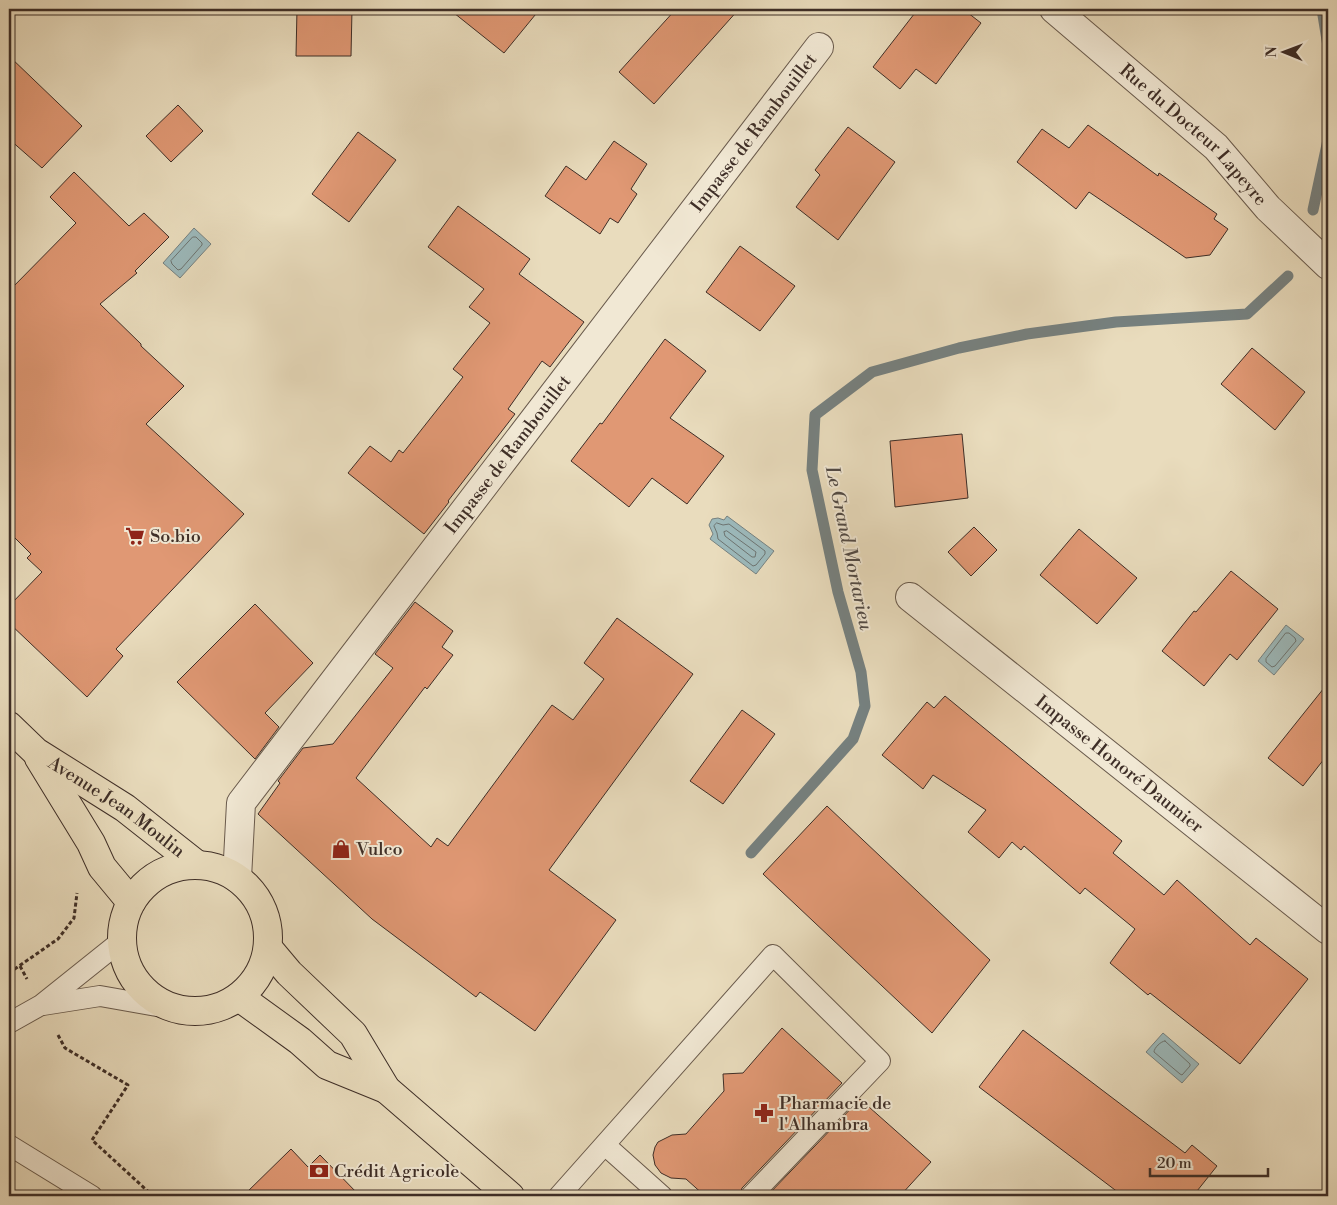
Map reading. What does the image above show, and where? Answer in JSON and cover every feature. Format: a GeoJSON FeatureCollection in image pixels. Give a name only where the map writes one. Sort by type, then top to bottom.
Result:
{"type":"FeatureCollection","features":[{"type":"Feature","properties":{"kind":"main road","name":"Avenue Jean Moulin"},"geometry":{"type":"LineString","coordinates":[[9,726],[36,752],[125,808],[196,864]]}},
{"type":"Feature","properties":{"kind":"main road","name":"Avenue Jean Moulin"},"geometry":{"type":"LineString","coordinates":[[36,752],[91,843],[102,867],[131,902]]}},
{"type":"Feature","properties":{"kind":"main road"},"geometry":{"type":"LineString","coordinates":[[196,864],[218,868],[237,878],[252,891],[262,909],[268,928],[268,948],[262,967],[253,983],[239,996],[222,1006],[210,1010],[174,1009],[160,1003],[140,987],[127,967],[121,941],[123,920],[131,902],[142,886],[158,874],[176,866],[196,864]]}},
{"type":"Feature","properties":{"kind":"main road"},"geometry":{"type":"LineString","coordinates":[[268,948],[289,973],[353,1034],[386,1089],[510,1196]]}},
{"type":"Feature","properties":{"kind":"main road"},"geometry":{"type":"LineString","coordinates":[[239,996],[300,1041],[327,1065],[386,1089]]}},
{"type":"Feature","properties":{"kind":"street","name":"Rue du Docteur Lapeyre"},"geometry":{"type":"LineString","coordinates":[[1054,9],[1216,147],[1268,208],[1328,265]]}},
{"type":"Feature","properties":{"kind":"street","name":"Impasse de Rambouillet"},"geometry":{"type":"LineString","coordinates":[[237,878],[241,803],[819,48]]}},
{"type":"Feature","properties":{"kind":"street","name":"Impasse Honoré Daumier"},"geometry":{"type":"LineString","coordinates":[[910,597],[1328,930]]}},
{"type":"Feature","properties":{"kind":"lane"},"geometry":{"type":"LineString","coordinates":[[9,1023],[41,1005],[121,941]]}},
{"type":"Feature","properties":{"kind":"lane"},"geometry":{"type":"LineString","coordinates":[[559,1196],[773,955],[880,1061],[751,1196]]}},
{"type":"Feature","properties":{"kind":"lane"},"geometry":{"type":"LineString","coordinates":[[41,1005],[100,996],[174,1009]]}},
{"type":"Feature","properties":{"kind":"lane"},"geometry":{"type":"LineString","coordinates":[[9,1145],[92,1196]]}},
{"type":"Feature","properties":{"kind":"lane"},"geometry":{"type":"LineString","coordinates":[[605,1145],[662,1196]]}},
{"type":"Feature","properties":{"kind":"path"},"geometry":{"type":"LineString","coordinates":[[9,973],[58,939],[74,918],[77,889]]}},
{"type":"Feature","properties":{"kind":"path"},"geometry":{"type":"LineString","coordinates":[[20,966],[66,1048],[128,1085],[92,1140],[153,1196]]}},
{"type":"Feature","properties":{"kind":"water"},"geometry":{"type":"Polygon","coordinates":[[[194,228],[211,244],[180,278],[163,263],[194,228]]]}},
{"type":"Feature","properties":{"kind":"water"},"geometry":{"type":"Polygon","coordinates":[[[727,516],[774,551],[756,574],[710,539],[713,534],[709,525],[712,519],[724,520],[727,516]]]}},
{"type":"Feature","properties":{"kind":"water"},"geometry":{"type":"Polygon","coordinates":[[[1286,625],[1304,639],[1274,675],[1258,661],[1286,625]]]}},
{"type":"Feature","properties":{"kind":"water"},"geometry":{"type":"Polygon","coordinates":[[[1163,1033],[1199,1064],[1182,1083],[1146,1052],[1163,1033]]]}},
{"type":"Feature","properties":{"kind":"building"},"geometry":{"type":"Polygon","coordinates":[[[297,9],[352,9],[351,56],[296,56],[297,9]]]}},
{"type":"Feature","properties":{"kind":"building"},"geometry":{"type":"Polygon","coordinates":[[[449,9],[540,9],[504,53],[449,9]]]}},
{"type":"Feature","properties":{"kind":"building"},"geometry":{"type":"Polygon","coordinates":[[[676,9],[739,9],[654,104],[619,72],[676,9]]]}},
{"type":"Feature","properties":{"kind":"building"},"geometry":{"type":"Polygon","coordinates":[[[918,9],[963,9],[981,23],[936,84],[916,69],[900,89],[873,67],[918,9]]]}},
{"type":"Feature","properties":{"kind":"building"},"geometry":{"type":"Polygon","coordinates":[[[9,56],[82,126],[42,168],[9,139],[9,56]]]}},
{"type":"Feature","properties":{"kind":"building"},"geometry":{"type":"Polygon","coordinates":[[[178,105],[203,131],[171,162],[146,136],[178,105]]]}},
{"type":"Feature","properties":{"kind":"building"},"geometry":{"type":"Polygon","coordinates":[[[1088,125],[1158,176],[1159,173],[1217,214],[1214,219],[1228,229],[1210,255],[1186,258],[1089,192],[1076,209],[1017,162],[1042,129],[1069,148],[1088,125]]]}},
{"type":"Feature","properties":{"kind":"building"},"geometry":{"type":"Polygon","coordinates":[[[848,127],[895,162],[838,240],[796,207],[820,175],[815,170],[848,127]]]}},
{"type":"Feature","properties":{"kind":"building"},"geometry":{"type":"Polygon","coordinates":[[[358,132],[396,160],[349,222],[312,194],[358,132]]]}},
{"type":"Feature","properties":{"kind":"building"},"geometry":{"type":"Polygon","coordinates":[[[614,141],[647,164],[631,189],[637,194],[618,223],[610,218],[600,234],[545,196],[566,166],[586,180],[614,141]]]}},
{"type":"Feature","properties":{"kind":"building"},"geometry":{"type":"Polygon","coordinates":[[[74,172],[129,226],[144,213],[169,237],[135,271],[137,273],[100,304],[184,386],[146,424],[244,514],[116,649],[123,656],[87,697],[9,623],[9,606],[42,572],[27,558],[31,554],[9,532],[9,291],[76,223],[50,197],[74,172]]]}},
{"type":"Feature","properties":{"kind":"building"},"geometry":{"type":"Polygon","coordinates":[[[458,206],[530,259],[519,274],[584,322],[550,367],[542,361],[508,409],[515,414],[424,534],[348,473],[370,446],[391,462],[399,450],[403,453],[463,377],[453,369],[490,323],[469,307],[484,289],[428,247],[458,206]]]}},
{"type":"Feature","properties":{"kind":"building"},"geometry":{"type":"Polygon","coordinates":[[[740,246],[795,286],[760,331],[706,292],[740,246]]]}},
{"type":"Feature","properties":{"kind":"building"},"geometry":{"type":"Polygon","coordinates":[[[665,339],[706,371],[670,418],[724,456],[687,504],[652,478],[629,507],[571,461],[600,423],[602,424],[665,339]]]}},
{"type":"Feature","properties":{"kind":"building"},"geometry":{"type":"Polygon","coordinates":[[[1252,348],[1305,392],[1275,430],[1221,384],[1252,348]]]}},
{"type":"Feature","properties":{"kind":"building"},"geometry":{"type":"Polygon","coordinates":[[[962,434],[968,498],[895,507],[890,441],[962,434]]]}},
{"type":"Feature","properties":{"kind":"building"},"geometry":{"type":"Polygon","coordinates":[[[974,527],[997,550],[971,576],[948,552],[974,527]]]}},
{"type":"Feature","properties":{"kind":"building"},"geometry":{"type":"Polygon","coordinates":[[[1079,529],[1137,578],[1097,624],[1040,575],[1079,529]]]}},
{"type":"Feature","properties":{"kind":"building"},"geometry":{"type":"Polygon","coordinates":[[[1231,571],[1278,609],[1237,660],[1230,654],[1204,686],[1162,651],[1194,611],[1196,612],[1231,571]]]}},
{"type":"Feature","properties":{"kind":"building"},"geometry":{"type":"Polygon","coordinates":[[[415,602],[453,631],[442,647],[453,655],[427,689],[425,687],[356,778],[431,847],[437,838],[448,846],[552,705],[573,720],[604,679],[584,663],[617,618],[693,674],[549,870],[616,920],[535,1031],[480,992],[476,997],[372,919],[258,814],[280,783],[278,781],[303,748],[333,744],[393,668],[375,654],[415,602]]]}},
{"type":"Feature","properties":{"kind":"building"},"geometry":{"type":"Polygon","coordinates":[[[255,604],[313,663],[265,713],[279,727],[255,759],[177,682],[255,604]]]}},
{"type":"Feature","properties":{"kind":"building"},"geometry":{"type":"Polygon","coordinates":[[[1328,683],[1328,754],[1303,786],[1268,758],[1328,683]]]}},
{"type":"Feature","properties":{"kind":"building"},"geometry":{"type":"Polygon","coordinates":[[[945,696],[1122,841],[1113,853],[1164,895],[1177,880],[1250,945],[1256,938],[1308,979],[1240,1064],[1150,993],[1148,995],[1110,963],[1135,929],[1085,888],[1080,894],[1024,846],[1021,850],[1012,842],[999,858],[968,832],[986,810],[933,775],[923,789],[882,755],[927,702],[934,708],[945,696]]]}},
{"type":"Feature","properties":{"kind":"building"},"geometry":{"type":"Polygon","coordinates":[[[742,710],[775,734],[723,804],[690,781],[742,710]]]}},
{"type":"Feature","properties":{"kind":"building"},"geometry":{"type":"Polygon","coordinates":[[[827,806],[990,960],[932,1033],[763,874],[827,806]]]}},
{"type":"Feature","properties":{"kind":"building","name":"Pharmacie de l'Alhambra"},"geometry":{"type":"Polygon","coordinates":[[[782,1028],[842,1083],[742,1188],[739,1196],[705,1196],[686,1179],[671,1178],[661,1173],[655,1165],[653,1155],[658,1142],[672,1135],[686,1134],[724,1091],[723,1074],[743,1073],[782,1028]]]}},
{"type":"Feature","properties":{"kind":"building"},"geometry":{"type":"Polygon","coordinates":[[[1023,1030],[1185,1153],[1192,1145],[1217,1166],[1193,1196],[1123,1196],[979,1087],[1023,1030]]]}},
{"type":"Feature","properties":{"kind":"building"},"geometry":{"type":"Polygon","coordinates":[[[860,1099],[931,1162],[900,1196],[767,1196],[860,1099]]]}},
{"type":"Feature","properties":{"kind":"building"},"geometry":{"type":"Polygon","coordinates":[[[291,1149],[308,1167],[320,1155],[360,1196],[243,1196],[291,1149]]]}},
{"type":"Feature","properties":{"kind":"waterway","name":"Le Grand Mortarieu"},"geometry":{"type":"LineString","coordinates":[[1322,9],[1328,46]]}},
{"type":"Feature","properties":{"kind":"waterway","name":"Le Grand Mortarieu"},"geometry":{"type":"LineString","coordinates":[[1313,210],[1328,140]]}},
{"type":"Feature","properties":{"kind":"waterway","name":"Le Grand Mortarieu"},"geometry":{"type":"LineString","coordinates":[[751,853],[853,739],[865,706],[861,672],[838,592],[812,470],[815,415],[872,372],[959,348],[1027,334],[1116,322],[1247,314],[1288,276]]}},
{"type":"Feature","properties":{"kind":"place","name":"So.bio"},"geometry":{"type":"Point","coordinates":[135,536]}},
{"type":"Feature","properties":{"kind":"place","name":"Vulco"},"geometry":{"type":"Point","coordinates":[341,849]}},
{"type":"Feature","properties":{"kind":"place","name":"Pharmacie de l'Alhambra"},"geometry":{"type":"Point","coordinates":[764,1113]}},
{"type":"Feature","properties":{"kind":"place","name":"Crédit Agricole"},"geometry":{"type":"Point","coordinates":[319,1171]}}]}
